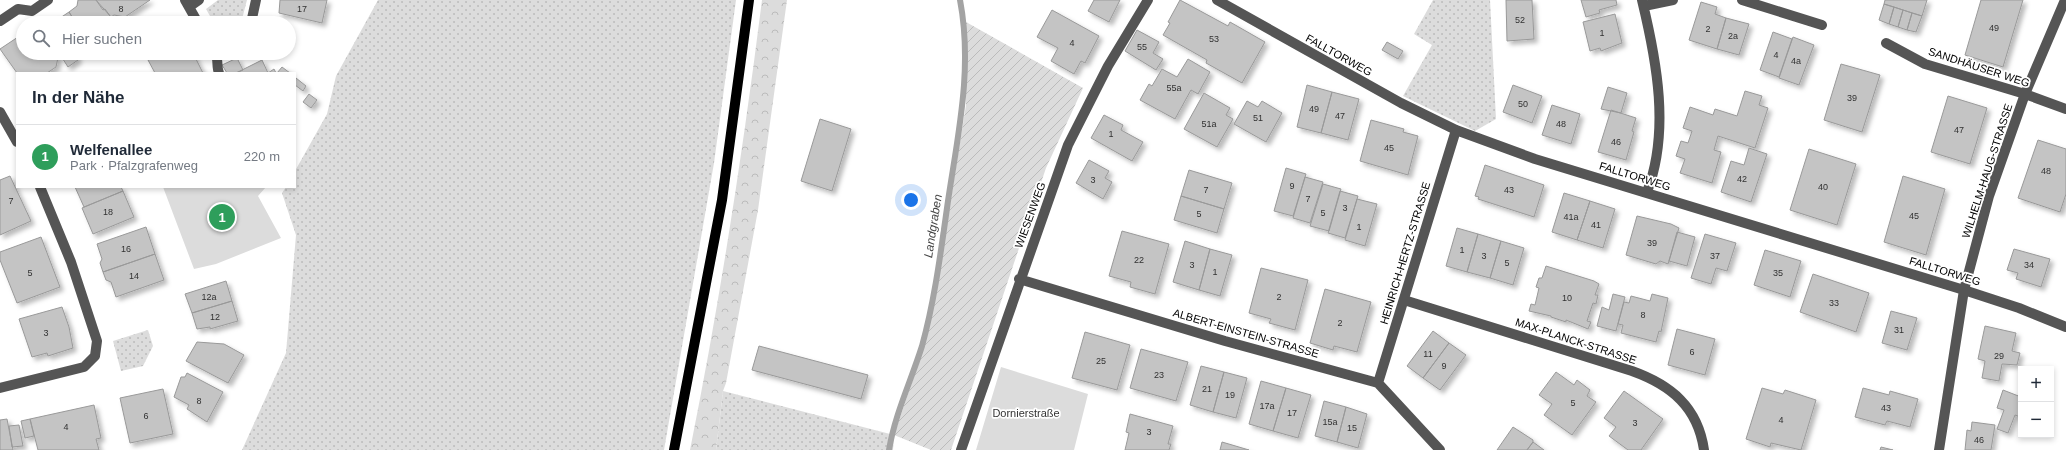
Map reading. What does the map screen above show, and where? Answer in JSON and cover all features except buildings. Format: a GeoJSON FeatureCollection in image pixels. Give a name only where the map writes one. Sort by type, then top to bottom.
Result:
{"type":"FeatureCollection","features":[{"type":"Feature","properties":{"kind":"main road"},"geometry":{"type":"LineString","coordinates":[[674,450],[722,200],[749,0]]}},
{"type":"Feature","properties":{"kind":"street"},"geometry":{"type":"LineString","coordinates":[[0,21],[18,4],[32,12],[48,0]]}},
{"type":"Feature","properties":{"kind":"street"},"geometry":{"type":"LineString","coordinates":[[194,16],[187,3],[199,0]]}},
{"type":"Feature","properties":{"kind":"street"},"geometry":{"type":"LineString","coordinates":[[253,16],[256,0]]}},
{"type":"Feature","properties":{"kind":"street","name":"WIESENWEG"},"geometry":{"type":"LineString","coordinates":[[961,450],[1019,279],[1068,145],[1108,66],[1148,0]]}},
{"type":"Feature","properties":{"kind":"street","name":"FALLTORWEG"},"geometry":{"type":"LineString","coordinates":[[1217,0],[1401,103],[1456,130],[1535,159],[1964,290],[2018,308],[2066,327]]}},
{"type":"Feature","properties":{"kind":"street"},"geometry":{"type":"LineString","coordinates":[[1647,192],[1656,170],[1660,125],[1656,71],[1643,3],[1673,0]]}},
{"type":"Feature","properties":{"kind":"street"},"geometry":{"type":"LineString","coordinates":[[1742,0],[1822,25]]}},
{"type":"Feature","properties":{"kind":"street","name":"WILHELM-HAUG-STRASSE"},"geometry":{"type":"LineString","coordinates":[[1939,450],[1964,290],[1990,196],[2025,94],[2065,0]]}},
{"type":"Feature","properties":{"kind":"street","name":"SANDHÄUSER WEG"},"geometry":{"type":"LineString","coordinates":[[1886,43],[1925,64],[2025,94],[2066,109]]}},
{"type":"Feature","properties":{"kind":"street"},"geometry":{"type":"LineString","coordinates":[[217,60],[216,66],[219,72]]}},
{"type":"Feature","properties":{"kind":"street"},"geometry":{"type":"LineString","coordinates":[[0,112],[16,140]]}},
{"type":"Feature","properties":{"kind":"street","name":"HEINRICH-HERTZ-STRASSE"},"geometry":{"type":"LineString","coordinates":[[1378,383],[1456,130]]}},
{"type":"Feature","properties":{"kind":"street"},"geometry":{"type":"LineString","coordinates":[[0,388],[84,367],[92,361],[97,350],[95,334],[72,262],[40,188]]}},
{"type":"Feature","properties":{"kind":"street","name":"ALBERT-EINSTEIN-STRASSE"},"geometry":{"type":"LineString","coordinates":[[1019,279],[1225,341],[1378,383]]}},
{"type":"Feature","properties":{"kind":"street","name":"MAX-PLANCK-STRASSE"},"geometry":{"type":"LineString","coordinates":[[1404,300],[1632,371],[1664,385],[1687,407],[1697,426],[1704,450]]}},
{"type":"Feature","properties":{"kind":"street"},"geometry":{"type":"LineString","coordinates":[[1378,383],[1440,450]]}},
{"type":"Feature","properties":{"kind":"green space"},"geometry":{"type":"Polygon","coordinates":[[[218,0],[247,0],[243,16],[210,16],[206,9],[218,0]]]}},
{"type":"Feature","properties":{"kind":"green space"},"geometry":{"type":"Polygon","coordinates":[[[378,0],[736,0],[714,163],[664,450],[242,450],[286,353],[296,235],[282,193],[285,188],[296,188],[296,169],[327,114],[336,76],[378,0]]]}},
{"type":"Feature","properties":{"kind":"green space"},"geometry":{"type":"Polygon","coordinates":[[[762,0],[787,0],[758,210],[726,383],[723,391],[716,450],[690,450],[730,226],[762,0]]]}},
{"type":"Feature","properties":{"kind":"green space"},"geometry":{"type":"Polygon","coordinates":[[[1433,0],[1490,0],[1496,119],[1475,131],[1403,96],[1432,45],[1414,34],[1433,0]]]}},
{"type":"Feature","properties":{"kind":"green space"},"geometry":{"type":"Polygon","coordinates":[[[966,22],[1083,88],[1046,168],[951,450],[931,450],[894,435],[923,350],[935,298],[966,105],[966,22]]]}},
{"type":"Feature","properties":{"kind":"green space"},"geometry":{"type":"Polygon","coordinates":[[[163,188],[265,188],[258,196],[281,238],[216,264],[194,269],[163,188]]]}},
{"type":"Feature","properties":{"kind":"green space"},"geometry":{"type":"Polygon","coordinates":[[[148,330],[153,346],[143,366],[121,371],[113,341],[148,330]]]}},
{"type":"Feature","properties":{"kind":"green space","name":"Dornierstraße"},"geometry":{"type":"Polygon","coordinates":[[[1001,367],[1088,394],[1074,450],[976,450],[1001,367]]]}},
{"type":"Feature","properties":{"kind":"green space"},"geometry":{"type":"Polygon","coordinates":[[[723,391],[894,435],[893,450],[716,450],[723,391]]]}},
{"type":"Feature","properties":{"kind":"waterway","name":"Landgraben"},"geometry":{"type":"LineString","coordinates":[[889,450],[895,423],[922,346],[931,310],[937,274],[963,101],[965,51],[964,25],[960,0]]}},
{"type":"Feature","properties":{"kind":"place","name":"Welfenallee"},"geometry":{"type":"Point","coordinates":[222,217]}}]}
